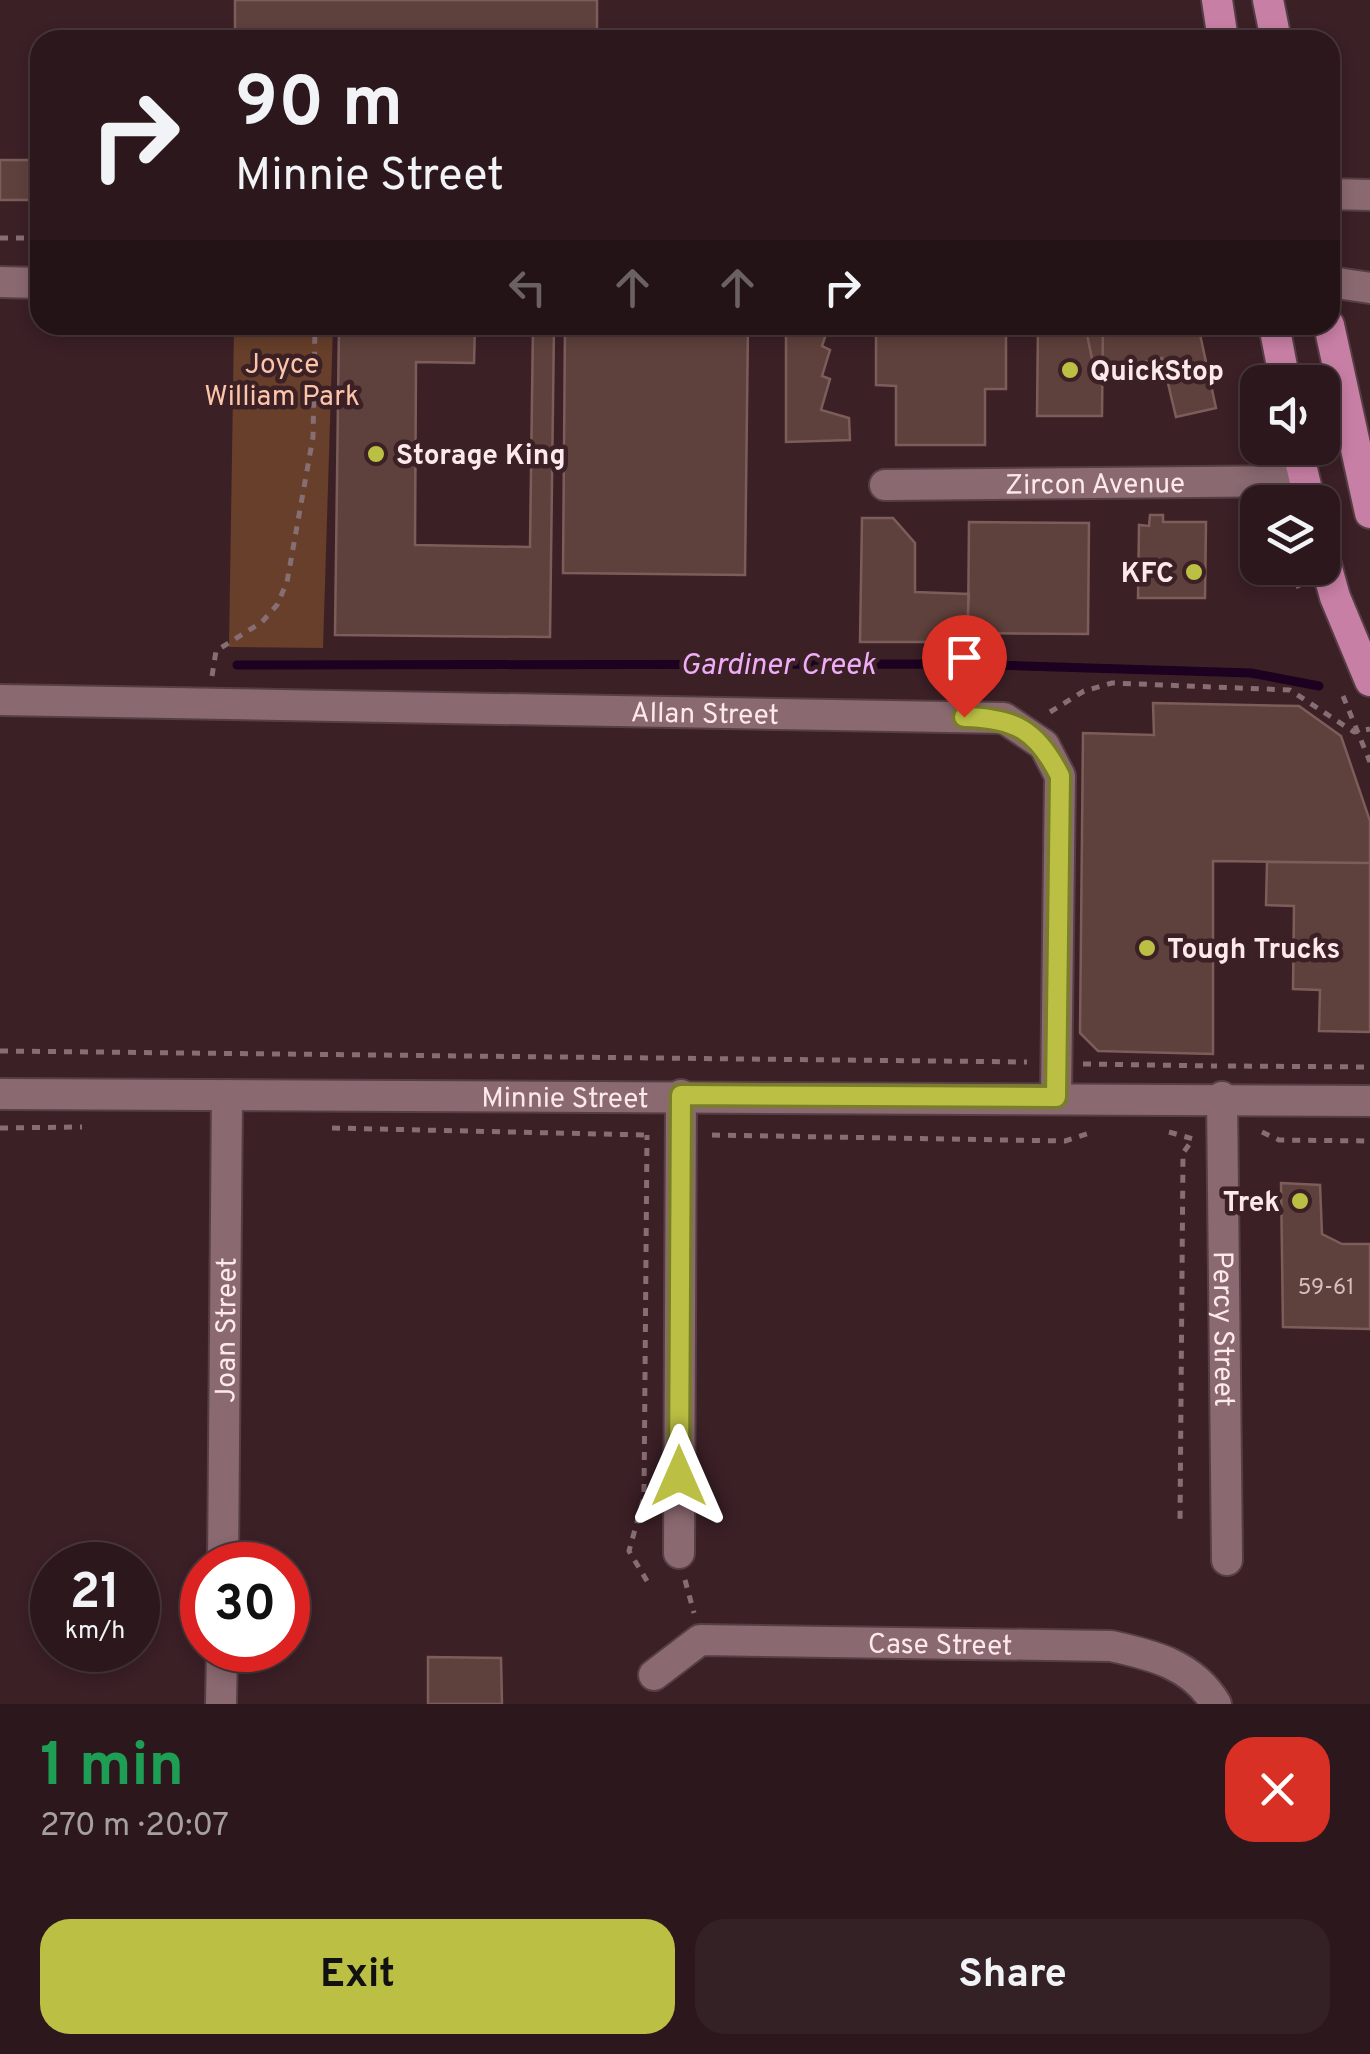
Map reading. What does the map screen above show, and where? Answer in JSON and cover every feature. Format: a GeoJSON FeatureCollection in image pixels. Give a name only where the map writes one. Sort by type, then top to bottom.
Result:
{"type":"FeatureCollection","features":[{"type":"Feature","properties":{"kind":"main road"},"geometry":{"type":"LineString","coordinates":[[1217,0],[1222,30]]}},
{"type":"Feature","properties":{"kind":"main road"},"geometry":{"type":"LineString","coordinates":[[1268,0],[1274,30]]}},
{"type":"Feature","properties":{"kind":"main road"},"geometry":{"type":"LineString","coordinates":[[1276,335],[1282,365]]}},
{"type":"Feature","properties":{"kind":"main road"},"geometry":{"type":"LineString","coordinates":[[1331,335],[1364,458],[1370,514]]}},
{"type":"Feature","properties":{"kind":"main road"},"geometry":{"type":"LineString","coordinates":[[1332,585],[1370,681]]}},
{"type":"Feature","properties":{"kind":"street"},"geometry":{"type":"LineString","coordinates":[[1340,194],[1370,195]]}},
{"type":"Feature","properties":{"kind":"street"},"geometry":{"type":"LineString","coordinates":[[0,282],[30,283]]}},
{"type":"Feature","properties":{"kind":"street"},"geometry":{"type":"LineString","coordinates":[[1340,284],[1370,288]]}},
{"type":"Feature","properties":{"kind":"street","name":"Zircon Avenue"},"geometry":{"type":"LineString","coordinates":[[886,485],[1240,491]]}},
{"type":"Feature","properties":{"kind":"street","name":"Allan Street"},"geometry":{"type":"LineString","coordinates":[[0,700],[1004,718],[1022,730]]}},
{"type":"Feature","properties":{"kind":"street"},"geometry":{"type":"LineString","coordinates":[[1022,730],[1044,745],[1060,776],[1056,1097]]}},
{"type":"Feature","properties":{"kind":"street","name":"Minnie Street"},"geometry":{"type":"LineString","coordinates":[[0,1094],[1370,1101]]}},
{"type":"Feature","properties":{"kind":"street","name":"Joan Street"},"geometry":{"type":"LineString","coordinates":[[223,1542],[227,1095]]}},
{"type":"Feature","properties":{"kind":"street"},"geometry":{"type":"LineString","coordinates":[[678,1553],[681,1095]]}},
{"type":"Feature","properties":{"kind":"street","name":"Percy Street"},"geometry":{"type":"LineString","coordinates":[[1222,1098],[1227,1560]]}},
{"type":"Feature","properties":{"kind":"street"},"geometry":{"type":"LineString","coordinates":[[654,1675],[700,1640]]}},
{"type":"Feature","properties":{"kind":"street","name":"Case Street"},"geometry":{"type":"LineString","coordinates":[[700,1640],[1111,1646],[1161,1657],[1206,1686],[1216,1704]]}},
{"type":"Feature","properties":{"kind":"street"},"geometry":{"type":"LineString","coordinates":[[221,1704],[222,1672]]}},
{"type":"Feature","properties":{"kind":"path"},"geometry":{"type":"LineString","coordinates":[[0,238],[30,238]]}},
{"type":"Feature","properties":{"kind":"path"},"geometry":{"type":"LineString","coordinates":[[208,704],[216,651],[262,622],[277,605],[288,582],[314,437],[315,335]]}},
{"type":"Feature","properties":{"kind":"path"},"geometry":{"type":"LineString","coordinates":[[1022,730],[1084,691],[1112,683],[1290,690],[1354,732],[1370,729]]}},
{"type":"Feature","properties":{"kind":"path"},"geometry":{"type":"LineString","coordinates":[[0,1050],[1035,1062]]}},
{"type":"Feature","properties":{"kind":"path"},"geometry":{"type":"LineString","coordinates":[[317,1128],[646,1135],[659,1131]]}},
{"type":"Feature","properties":{"kind":"path"},"geometry":{"type":"LineString","coordinates":[[712,1135],[1064,1142],[1092,1132],[1112,1132]]}},
{"type":"Feature","properties":{"kind":"path"},"geometry":{"type":"LineString","coordinates":[[1152,1132],[1193,1139],[1183,1153],[1180,1523]]}},
{"type":"Feature","properties":{"kind":"path"},"geometry":{"type":"LineString","coordinates":[[1262,1132],[1278,1140],[1370,1141]]}},
{"type":"Feature","properties":{"kind":"path"},"geometry":{"type":"LineString","coordinates":[[646,1135],[644,1497],[629,1551],[646,1581]]}},
{"type":"Feature","properties":{"kind":"path"},"geometry":{"type":"LineString","coordinates":[[678,1553],[700,1640]]}},
{"type":"Feature","properties":{"kind":"green space","name":"Joyce William Park"},"geometry":{"type":"Polygon","coordinates":[[[234,335],[333,335],[323,648],[229,647],[234,335]]]}},
{"type":"Feature","properties":{"kind":"building"},"geometry":{"type":"Polygon","coordinates":[[[235,0],[597,0],[597,30],[235,30],[235,0]]]}},
{"type":"Feature","properties":{"kind":"building"},"geometry":{"type":"Polygon","coordinates":[[[0,160],[29,160],[29,200],[0,200],[0,160]]]}},
{"type":"Feature","properties":{"kind":"building","name":"Storage King"},"geometry":{"type":"Polygon","coordinates":[[[339,335],[475,335],[474,363],[416,362],[415,545],[530,547],[533,335],[554,335],[550,637],[335,635],[339,335]]]}},
{"type":"Feature","properties":{"kind":"building"},"geometry":{"type":"Polygon","coordinates":[[[565,335],[748,335],[745,575],[563,573],[565,335]]]}},
{"type":"Feature","properties":{"kind":"building"},"geometry":{"type":"Polygon","coordinates":[[[786,335],[826,335],[822,346],[830,350],[822,376],[830,379],[821,410],[849,418],[850,440],[786,442],[786,335]]]}},
{"type":"Feature","properties":{"kind":"building"},"geometry":{"type":"Polygon","coordinates":[[[876,335],[1006,335],[1006,389],[985,389],[985,445],[896,445],[896,386],[876,385],[876,335]]]}},
{"type":"Feature","properties":{"kind":"building","name":"QuickStop"},"geometry":{"type":"Polygon","coordinates":[[[1038,335],[1103,335],[1102,416],[1037,416],[1038,335]]]}},
{"type":"Feature","properties":{"kind":"building"},"geometry":{"type":"Polygon","coordinates":[[[1087,335],[1200,335],[1216,408],[1176,417],[1162,358],[1095,373],[1087,335]]]}},
{"type":"Feature","properties":{"kind":"building"},"geometry":{"type":"Polygon","coordinates":[[[1150,515],[1163,515],[1163,522],[1206,522],[1205,598],[1138,598],[1139,525],[1149,526],[1150,515]]]}},
{"type":"Feature","properties":{"kind":"building"},"geometry":{"type":"Polygon","coordinates":[[[862,518],[893,518],[915,543],[915,592],[969,594],[966,642],[860,642],[862,518]]]}},
{"type":"Feature","properties":{"kind":"building"},"geometry":{"type":"Polygon","coordinates":[[[969,522],[1089,523],[1088,634],[968,633],[969,522]]]}},
{"type":"Feature","properties":{"kind":"building","name":"Tough Trucks"},"geometry":{"type":"Polygon","coordinates":[[[1153,703],[1299,706],[1341,736],[1370,821],[1370,863],[1213,861],[1213,1054],[1098,1051],[1080,1033],[1083,733],[1154,735],[1153,703]]]}},
{"type":"Feature","properties":{"kind":"building"},"geometry":{"type":"Polygon","coordinates":[[[1267,862],[1370,863],[1370,1032],[1319,1031],[1320,990],[1293,989],[1294,906],[1266,905],[1267,862]]]}},
{"type":"Feature","properties":{"kind":"building"},"geometry":{"type":"Polygon","coordinates":[[[1281,1183],[1320,1185],[1322,1234],[1342,1244],[1370,1244],[1370,1329],[1283,1327],[1281,1183]]]}},
{"type":"Feature","properties":{"kind":"building"},"geometry":{"type":"Polygon","coordinates":[[[428,1657],[501,1658],[502,1704],[428,1704],[428,1657]]]}},
{"type":"Feature","properties":{"kind":"waterway","name":"Gardiner Creek"},"geometry":{"type":"LineString","coordinates":[[237,665],[964,664],[1251,673],[1319,686]]}},
{"type":"Feature","properties":{"kind":"place","name":"QuickStop"},"geometry":{"type":"Point","coordinates":[1070,370]}},
{"type":"Feature","properties":{"kind":"place","name":"Storage King"},"geometry":{"type":"Point","coordinates":[376,454]}},
{"type":"Feature","properties":{"kind":"place","name":"KFC"},"geometry":{"type":"Point","coordinates":[1194,572]}},
{"type":"Feature","properties":{"kind":"place","name":"Tough Trucks"},"geometry":{"type":"Point","coordinates":[1147,948]}},
{"type":"Feature","properties":{"kind":"place","name":"Trek"},"geometry":{"type":"Point","coordinates":[1300,1201]}},
{"type":"Feature","properties":{"kind":"route"},"geometry":{"type":"LineString","coordinates":[[679,1476],[681,1095],[1056,1097],[1060,776],[1044,745],[1004,718],[964,717]]}}]}
